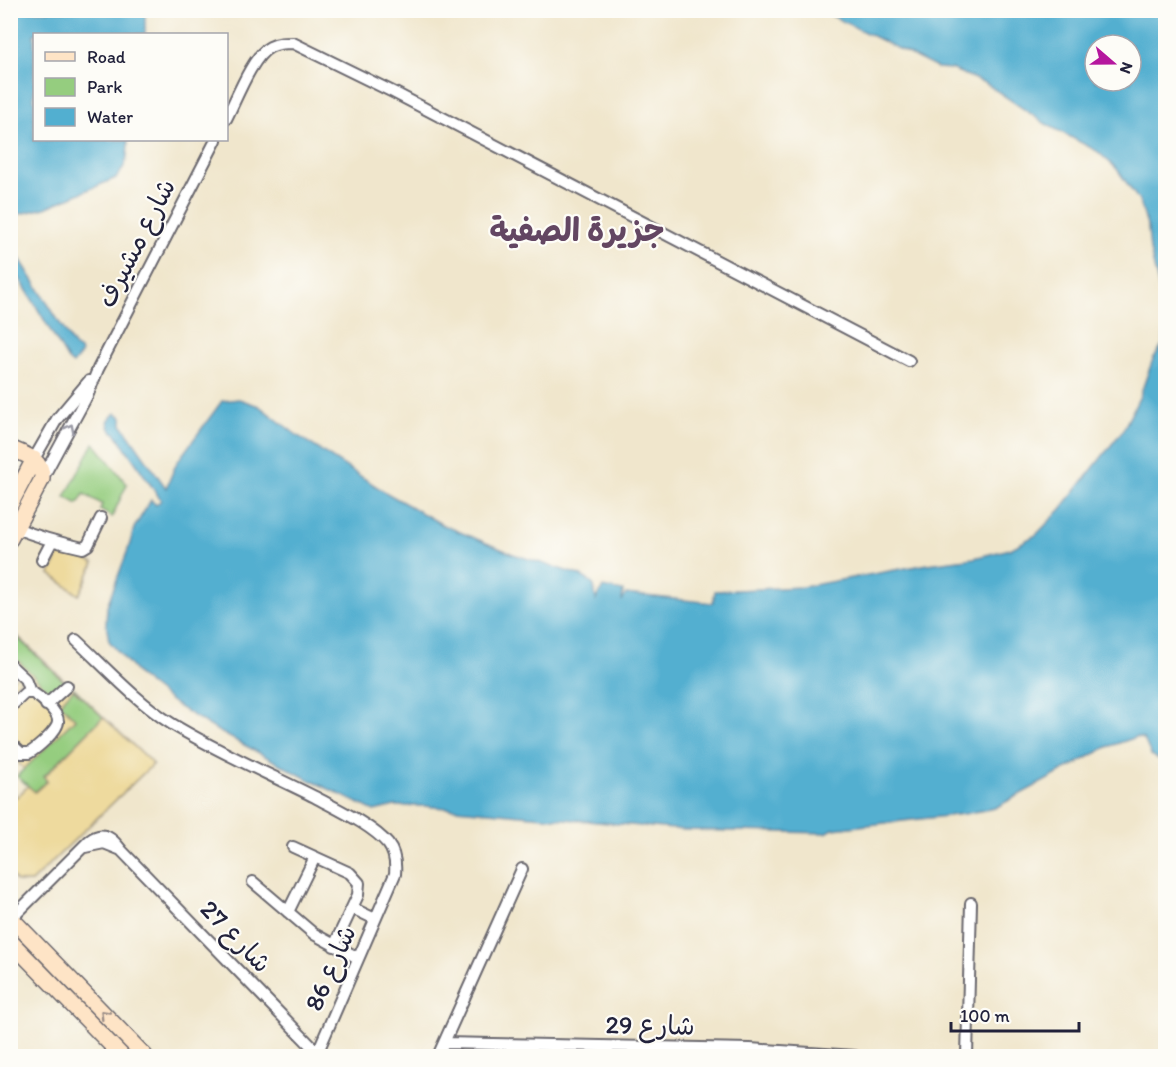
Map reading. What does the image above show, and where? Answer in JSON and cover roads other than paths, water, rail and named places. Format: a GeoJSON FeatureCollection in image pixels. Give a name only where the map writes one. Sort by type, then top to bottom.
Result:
{"type":"FeatureCollection","features":[{"type":"Feature","properties":{"kind":"main road"},"geometry":{"type":"LineString","coordinates":[[10,448],[34,459],[41,468],[42,479]]}},
{"type":"Feature","properties":{"kind":"main road","name":"شارع مشيرف"},"geometry":{"type":"LineString","coordinates":[[10,505],[34,459]]}},
{"type":"Feature","properties":{"kind":"main road","name":"شارع مشيرف"},"geometry":{"type":"LineString","coordinates":[[13,533],[42,479]]}},
{"type":"Feature","properties":{"kind":"main road"},"geometry":{"type":"LineString","coordinates":[[11,918],[145,1056]]}},
{"type":"Feature","properties":{"kind":"main road"},"geometry":{"type":"LineString","coordinates":[[10,941],[122,1056]]}},
{"type":"Feature","properties":{"kind":"street"},"geometry":{"type":"LineString","coordinates":[[228,115],[260,55],[269,47],[281,43],[293,43],[305,47],[909,361]]}},
{"type":"Feature","properties":{"kind":"street","name":"شارع مشيرف"},"geometry":{"type":"LineString","coordinates":[[42,479],[88,394],[98,369],[215,141]]}},
{"type":"Feature","properties":{"kind":"street","name":"شارع مشيرف"},"geometry":{"type":"LineString","coordinates":[[34,459],[57,419],[98,369]]}},
{"type":"Feature","properties":{"kind":"street"},"geometry":{"type":"LineString","coordinates":[[10,448],[25,450],[43,443]]}},
{"type":"Feature","properties":{"kind":"street"},"geometry":{"type":"LineString","coordinates":[[10,448],[20,459],[25,477]]}},
{"type":"Feature","properties":{"kind":"street"},"geometry":{"type":"LineString","coordinates":[[13,533],[86,547],[101,518]]}},
{"type":"Feature","properties":{"kind":"street"},"geometry":{"type":"LineString","coordinates":[[42,560],[52,541]]}},
{"type":"Feature","properties":{"kind":"street","name":"شارع 86"},"geometry":{"type":"LineString","coordinates":[[76,640],[144,703],[174,725],[333,806],[379,837],[393,853],[396,863],[395,874],[316,1054]]}},
{"type":"Feature","properties":{"kind":"street"},"geometry":{"type":"LineString","coordinates":[[10,665],[25,679],[30,692]]}},
{"type":"Feature","properties":{"kind":"street"},"geometry":{"type":"LineString","coordinates":[[46,705],[67,686]]}},
{"type":"Feature","properties":{"kind":"street"},"geometry":{"type":"LineString","coordinates":[[10,707],[25,693],[30,692],[36,694],[58,718],[56,729],[29,753],[21,753],[10,743]]}},
{"type":"Feature","properties":{"kind":"street","name":"شارع 27"},"geometry":{"type":"LineString","coordinates":[[11,918],[95,837],[107,836],[316,1054]]}},
{"type":"Feature","properties":{"kind":"street"},"geometry":{"type":"LineString","coordinates":[[293,847],[350,873],[356,878],[359,891],[334,946]]}},
{"type":"Feature","properties":{"kind":"street"},"geometry":{"type":"LineString","coordinates":[[288,912],[315,857]]}},
{"type":"Feature","properties":{"kind":"street"},"geometry":{"type":"LineString","coordinates":[[438,1056],[522,869]]}},
{"type":"Feature","properties":{"kind":"street"},"geometry":{"type":"LineString","coordinates":[[253,882],[314,934],[358,958]]}},
{"type":"Feature","properties":{"kind":"street"},"geometry":{"type":"LineString","coordinates":[[967,1056],[971,903]]}},
{"type":"Feature","properties":{"kind":"street"},"geometry":{"type":"LineString","coordinates":[[352,908],[375,919]]}},
{"type":"Feature","properties":{"kind":"street","name":"شارع 29"},"geometry":{"type":"LineString","coordinates":[[444,1043],[671,1052],[768,1050],[855,1056]]}},
{"type":"Feature","properties":{"kind":"water"},"geometry":{"type":"Polygon","coordinates":[[[10,11],[145,11],[145,33],[33,33],[33,141],[128,141],[127,155],[125,165],[116,178],[45,208],[11,216],[10,11]]]}},
{"type":"Feature","properties":{"kind":"water"},"geometry":{"type":"Polygon","coordinates":[[[827,11],[1165,11],[1165,314],[1150,250],[1148,229],[1140,202],[1117,169],[1097,151],[1046,124],[985,83],[951,69],[937,68],[828,14],[827,11]]]}},
{"type":"Feature","properties":{"kind":"water"},"geometry":{"type":"Polygon","coordinates":[[[20,259],[74,346],[80,350],[81,354],[73,364],[68,360],[11,264],[20,259]]]}},
{"type":"Feature","properties":{"kind":"water"},"geometry":{"type":"Polygon","coordinates":[[[1165,328],[1165,757],[1158,759],[1151,755],[1144,739],[1137,737],[1107,747],[995,808],[964,814],[833,829],[826,833],[685,830],[424,806],[395,806],[374,811],[302,776],[218,731],[176,705],[140,677],[109,641],[106,623],[107,606],[134,528],[151,500],[156,505],[161,500],[116,434],[110,429],[108,421],[115,413],[122,417],[122,425],[166,488],[177,462],[222,401],[239,399],[259,406],[298,436],[385,492],[443,525],[513,554],[579,575],[590,581],[594,586],[596,600],[603,587],[623,591],[622,601],[626,594],[713,603],[715,591],[802,587],[974,558],[1010,549],[1036,535],[1061,509],[1123,430],[1139,398],[1153,359],[1163,344],[1165,328]]]}},
{"type":"Feature","properties":{"kind":"district","name":"جزيرة الصفية"},"geometry":{"type":"Point","coordinates":[577,230]}}]}
